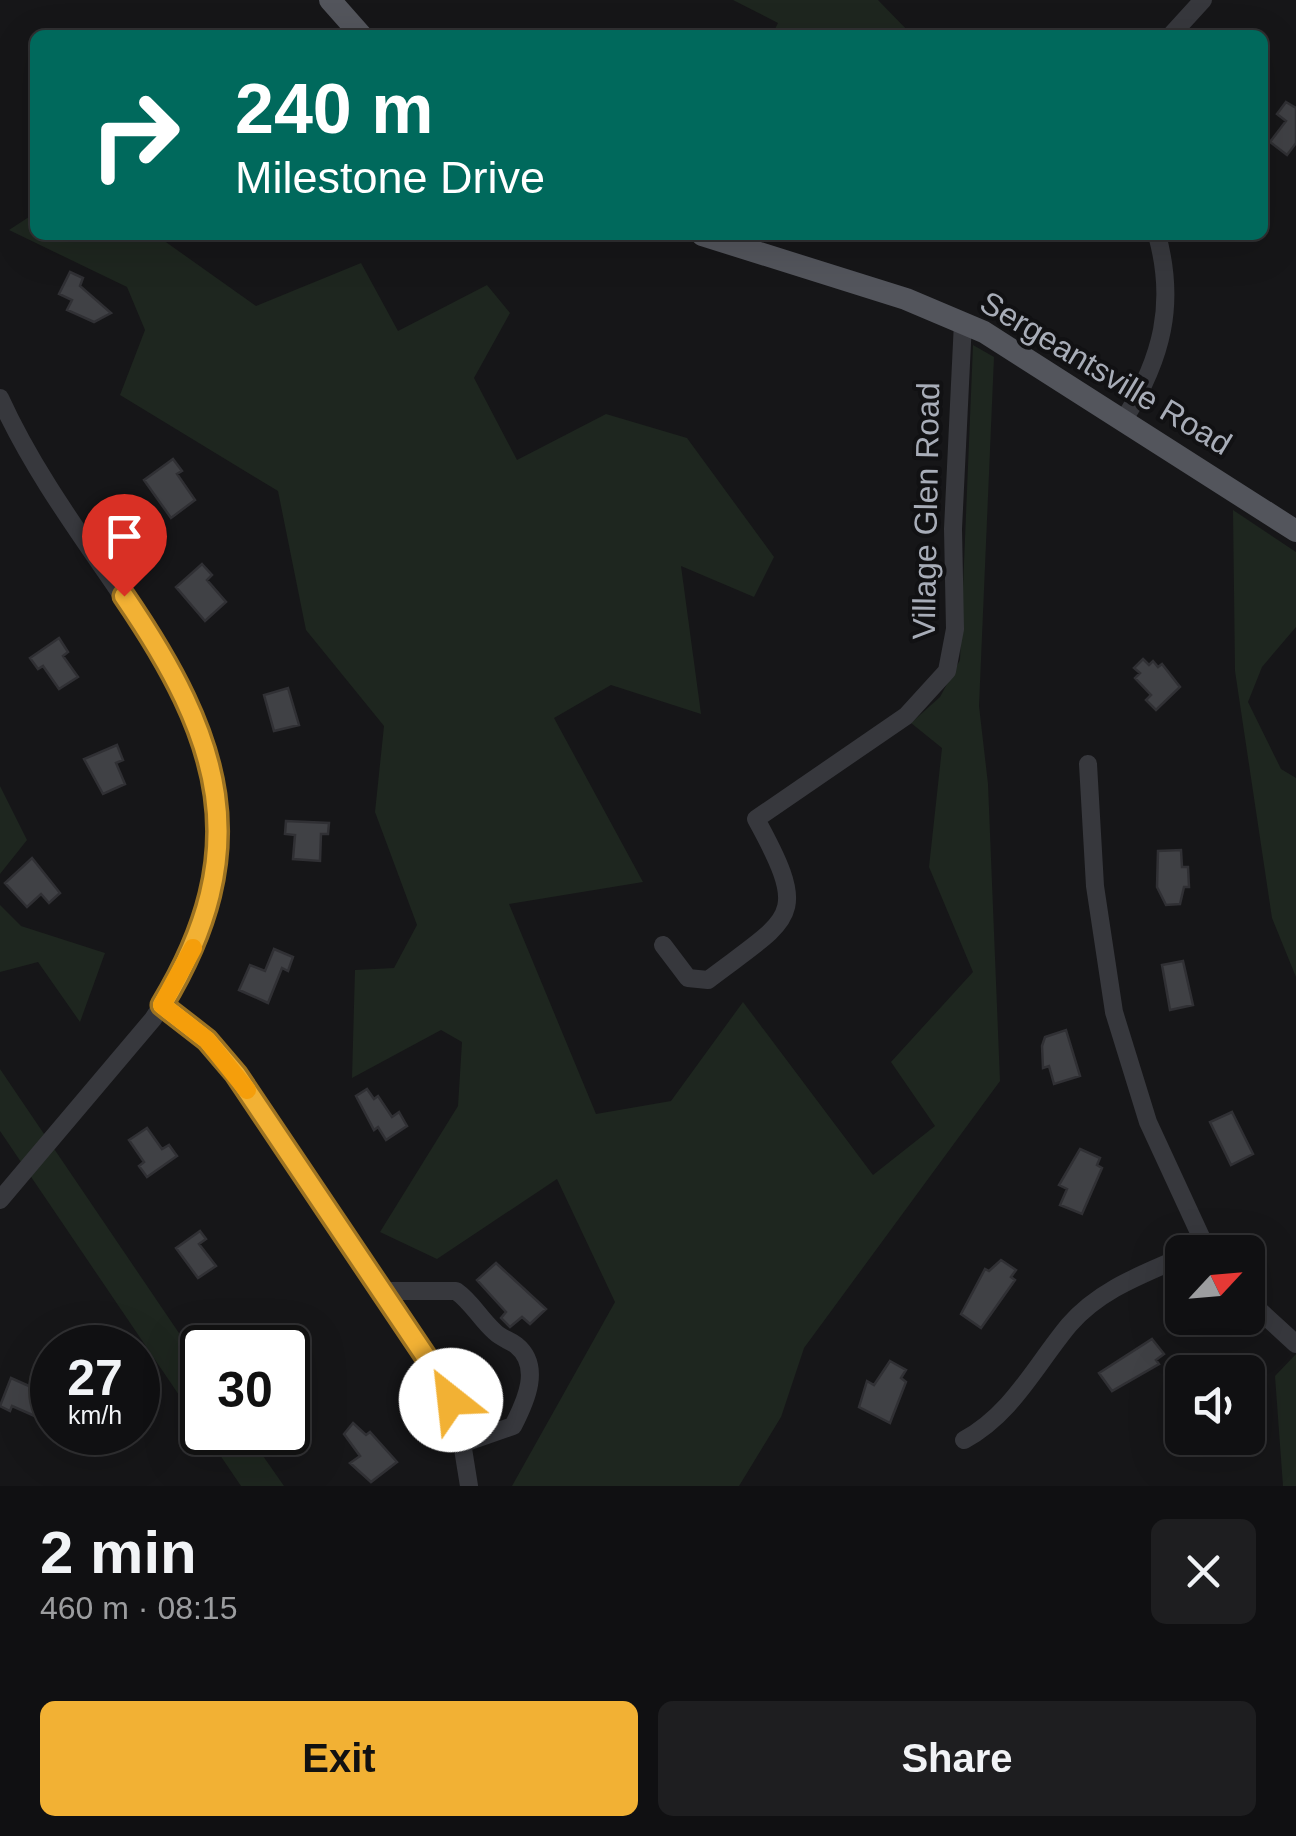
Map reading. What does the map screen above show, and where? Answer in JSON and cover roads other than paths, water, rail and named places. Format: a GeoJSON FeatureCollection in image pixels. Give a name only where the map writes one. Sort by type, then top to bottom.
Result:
{"type":"FeatureCollection","features":[{"type":"Feature","properties":{"kind":"main road"},"geometry":{"type":"LineString","coordinates":[[330,0],[357,30]]}},
{"type":"Feature","properties":{"kind":"main road","name":"Sergeantsville Road"},"geometry":{"type":"LineString","coordinates":[[718,240],[906,299],[963,322],[1125,418],[1296,531]]}},
{"type":"Feature","properties":{"kind":"street"},"geometry":{"type":"LineString","coordinates":[[1175,30],[1202,0]]}},
{"type":"Feature","properties":{"kind":"street"},"geometry":{"type":"LineString","coordinates":[[1125,418],[1150,375],[1165,329],[1167,282],[1157,240]]}},
{"type":"Feature","properties":{"kind":"street","name":"Village Glen Road"},"geometry":{"type":"LineString","coordinates":[[663,945],[688,978],[708,980],[775,927],[788,905],[788,885],[756,819],[906,716],[947,671],[955,628],[953,529],[963,322]]}},
{"type":"Feature","properties":{"kind":"street"},"geometry":{"type":"LineString","coordinates":[[0,398],[34,464],[174,674],[196,716],[208,759],[218,828],[211,892],[198,935],[162,1005],[0,1200]]}},
{"type":"Feature","properties":{"kind":"street"},"geometry":{"type":"LineString","coordinates":[[1088,764],[1094,886],[1114,1012],[1148,1122],[1194,1235]]}},
{"type":"Feature","properties":{"kind":"street"},"geometry":{"type":"LineString","coordinates":[[162,1005],[207,1040],[236,1074],[440,1380],[464,1443],[468,1486]]}},
{"type":"Feature","properties":{"kind":"street"},"geometry":{"type":"LineString","coordinates":[[964,1440],[1010,1404],[1071,1323],[1107,1291],[1165,1264]]}},
{"type":"Feature","properties":{"kind":"street"},"geometry":{"type":"LineString","coordinates":[[383,1292],[456,1291],[498,1336],[514,1343],[528,1358],[530,1372],[524,1405],[513,1426],[464,1443]]}},
{"type":"Feature","properties":{"kind":"street"},"geometry":{"type":"LineString","coordinates":[[1265,1316],[1296,1344]]}}]}
